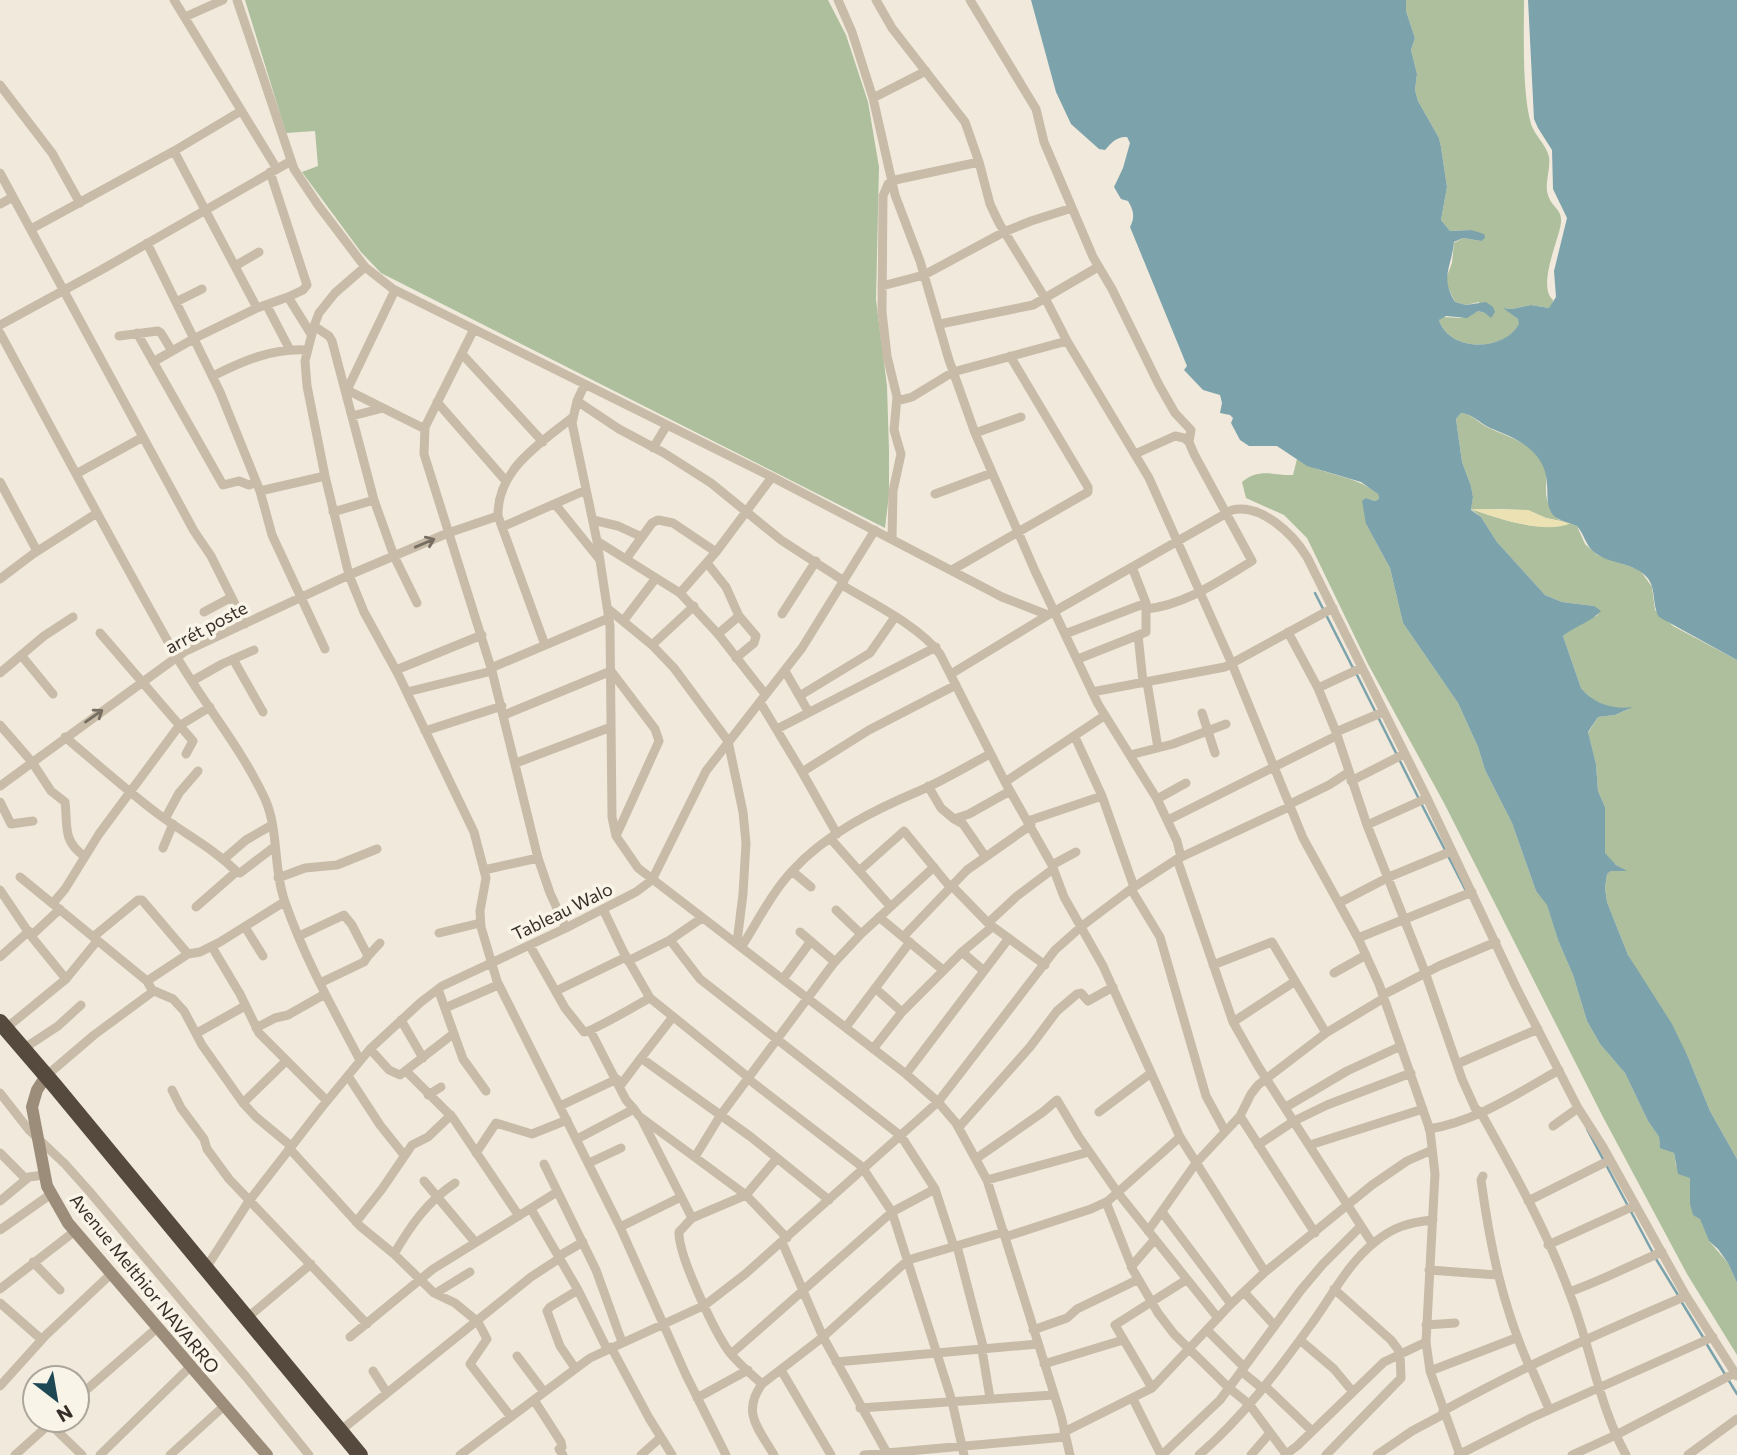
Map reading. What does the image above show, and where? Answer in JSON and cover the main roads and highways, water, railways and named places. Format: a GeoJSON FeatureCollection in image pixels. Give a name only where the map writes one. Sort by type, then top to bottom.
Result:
{"type":"FeatureCollection","features":[{"type":"Feature","properties":{"kind":"highway"},"geometry":{"type":"LineString","coordinates":[[3,1026],[360,1455]]}},
{"type":"Feature","properties":{"kind":"water"},"geometry":{"type":"Polygon","coordinates":[[[1031,0],[1406,0],[1406,11],[1415,38],[1411,50],[1417,74],[1415,90],[1441,147],[1447,187],[1441,220],[1450,231],[1471,230],[1484,234],[1485,238],[1481,241],[1463,238],[1454,242],[1448,286],[1455,302],[1466,305],[1486,302],[1495,312],[1491,318],[1478,311],[1467,318],[1446,316],[1439,320],[1445,331],[1454,338],[1477,344],[1502,340],[1519,324],[1518,319],[1503,308],[1531,305],[1549,308],[1556,297],[1554,271],[1567,218],[1553,189],[1552,150],[1534,119],[1528,0],[1737,0],[1737,660],[1659,617],[1651,584],[1644,574],[1601,557],[1589,547],[1577,526],[1553,515],[1548,504],[1545,473],[1541,463],[1528,447],[1469,415],[1461,413],[1456,419],[1462,462],[1473,497],[1471,510],[1481,517],[1497,542],[1545,595],[1562,602],[1594,606],[1601,611],[1563,636],[1581,688],[1586,694],[1605,705],[1633,707],[1615,715],[1598,717],[1588,732],[1596,764],[1598,791],[1605,807],[1605,853],[1616,865],[1627,871],[1611,871],[1607,874],[1607,902],[1628,955],[1672,1024],[1710,1111],[1737,1159],[1737,1283],[1728,1263],[1709,1241],[1700,1219],[1693,1215],[1690,1204],[1690,1178],[1678,1174],[1674,1153],[1660,1148],[1659,1137],[1648,1121],[1625,1073],[1600,1044],[1587,1021],[1547,905],[1536,891],[1512,823],[1485,770],[1478,747],[1458,703],[1403,623],[1390,568],[1366,524],[1362,501],[1366,498],[1375,501],[1379,499],[1378,494],[1361,482],[1307,466],[1277,446],[1249,446],[1240,440],[1231,423],[1233,418],[1220,413],[1220,395],[1203,390],[1184,370],[1187,366],[1130,227],[1132,208],[1128,201],[1121,199],[1114,187],[1130,143],[1127,137],[1123,137],[1114,140],[1105,150],[1099,149],[1071,124],[1056,92],[1031,0]]]}},
{"type":"Feature","properties":{"kind":"waterway"},"geometry":{"type":"LineString","coordinates":[[1315,593],[1353,668]]}},
{"type":"Feature","properties":{"kind":"waterway"},"geometry":{"type":"LineString","coordinates":[[1356,673],[1375,711]]}},
{"type":"Feature","properties":{"kind":"waterway"},"geometry":{"type":"LineString","coordinates":[[1378,717],[1419,799]]}},
{"type":"Feature","properties":{"kind":"waterway"},"geometry":{"type":"LineString","coordinates":[[1422,805],[1465,889]]}},
{"type":"Feature","properties":{"kind":"waterway"},"geometry":{"type":"LineString","coordinates":[[1587,1129],[1653,1253]]}},
{"type":"Feature","properties":{"kind":"waterway"},"geometry":{"type":"LineString","coordinates":[[1656,1259],[1678,1295]]}},
{"type":"Feature","properties":{"kind":"waterway"},"geometry":{"type":"LineString","coordinates":[[1681,1301],[1703,1337]]}},
{"type":"Feature","properties":{"kind":"waterway"},"geometry":{"type":"LineString","coordinates":[[1706,1343],[1737,1394]]}}]}
